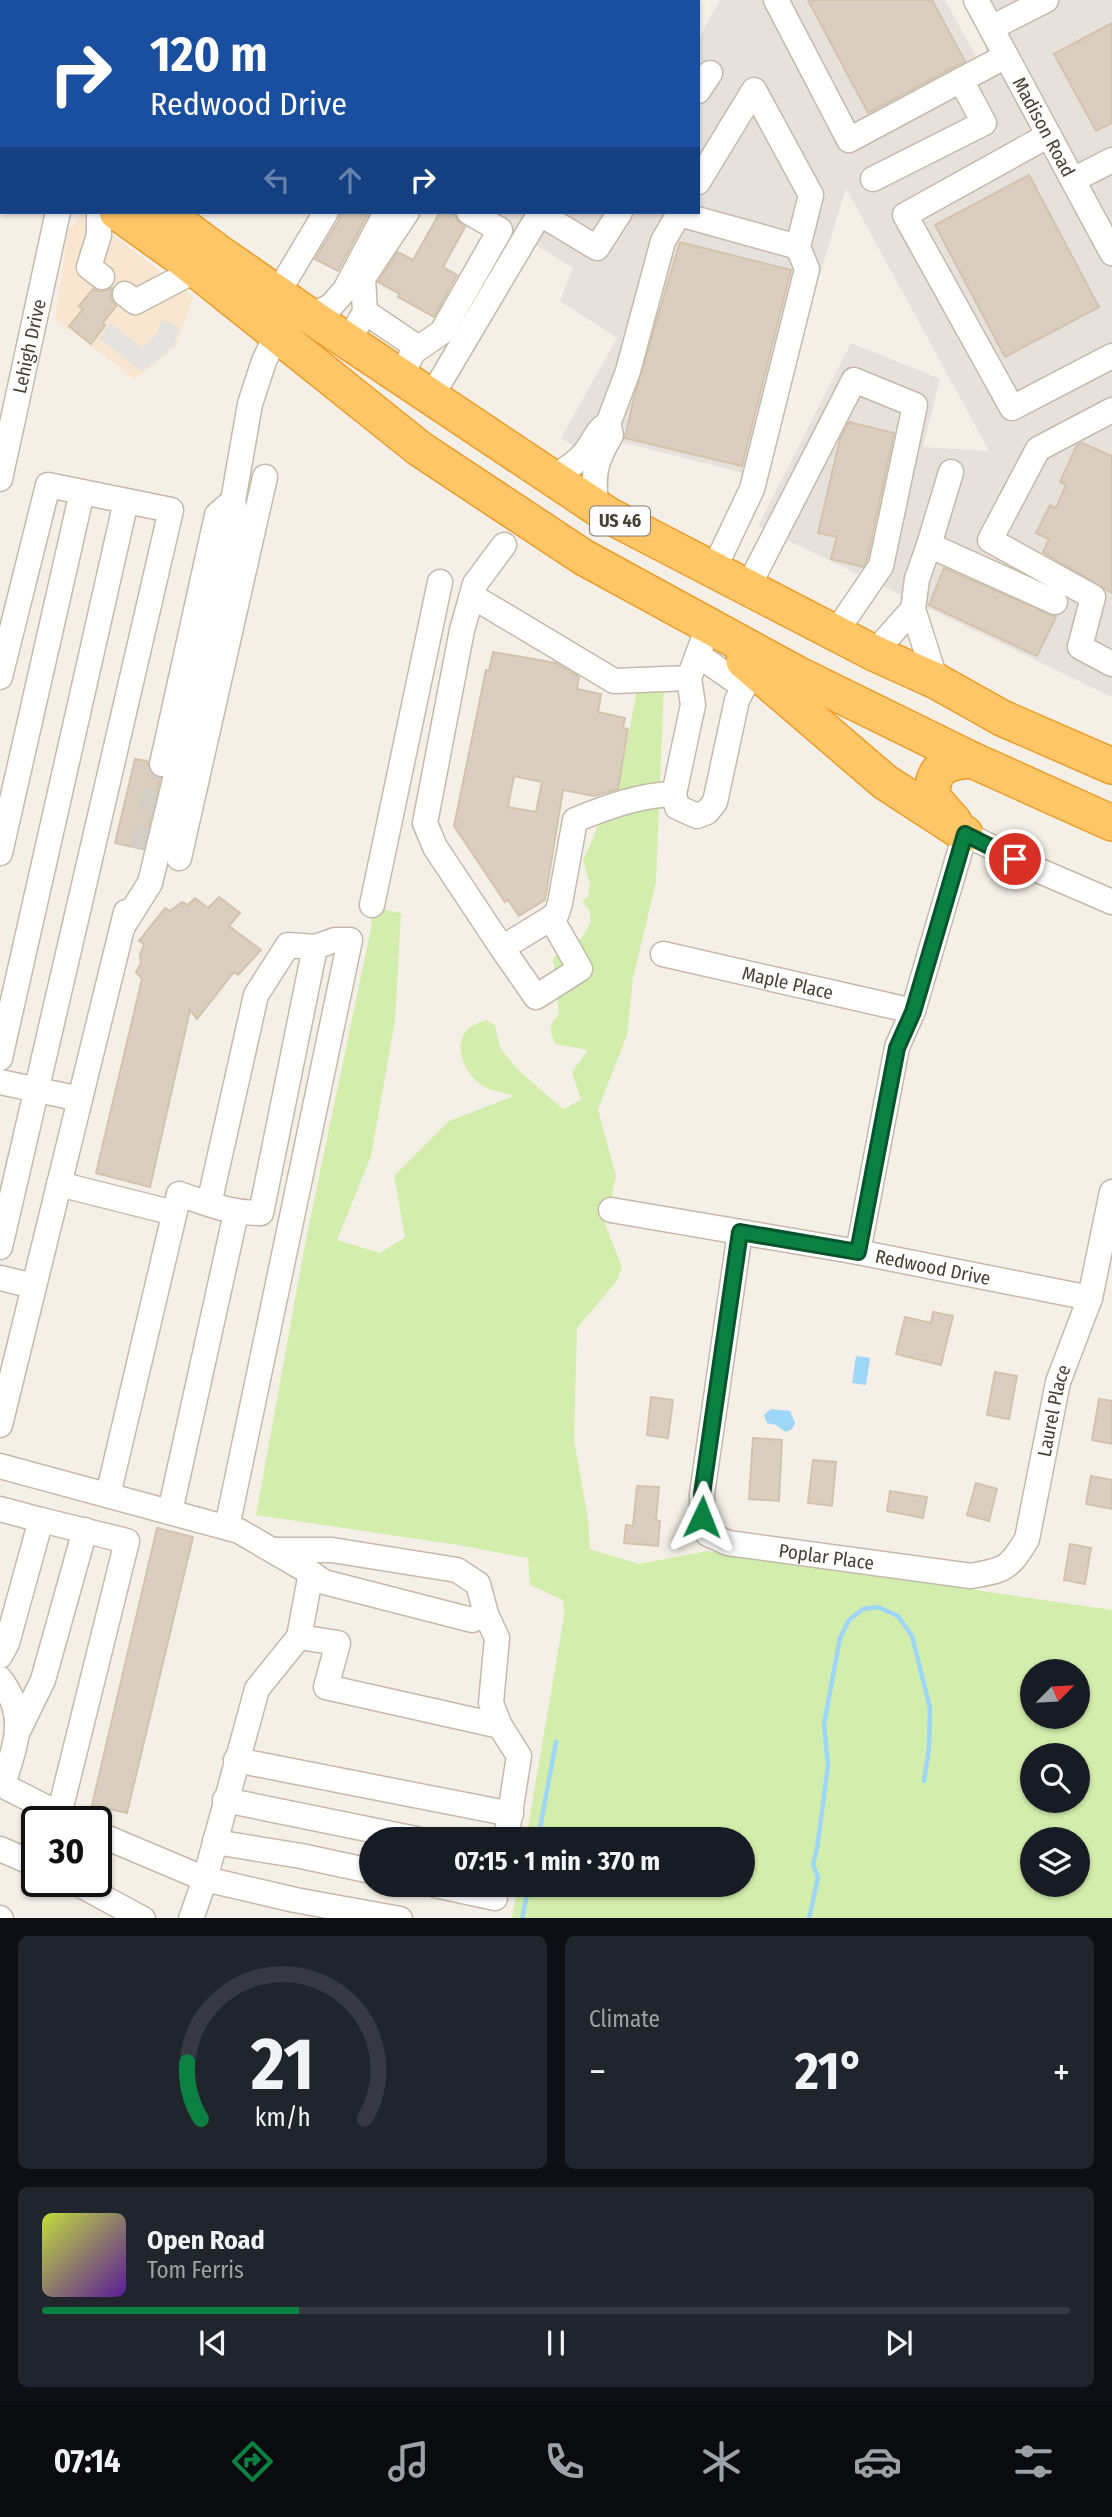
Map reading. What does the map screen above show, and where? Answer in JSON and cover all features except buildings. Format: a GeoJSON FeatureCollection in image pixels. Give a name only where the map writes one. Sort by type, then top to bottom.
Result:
{"type":"FeatureCollection","features":[{"type":"Feature","properties":{"kind":"highway","name":"US 46"},"geometry":{"type":"LineString","coordinates":[[121,214],[205,260],[277,294],[310,316],[356,327],[409,362],[431,397],[596,507],[874,653],[936,681],[1002,718],[1110,764]]}},
{"type":"Feature","properties":{"kind":"highway","name":"US 46"},"geometry":{"type":"LineString","coordinates":[[166,214],[205,260],[277,334],[420,449],[583,557],[698,654],[810,680],[972,760],[1112,822]]}},
{"type":"Feature","properties":{"kind":"highway"},"geometry":{"type":"LineString","coordinates":[[198,214],[205,260]]}},
{"type":"Feature","properties":{"kind":"highway"},"geometry":{"type":"LineString","coordinates":[[698,654],[749,678],[885,782],[965,834]]}},
{"type":"Feature","properties":{"kind":"highway"},"geometry":{"type":"LineString","coordinates":[[965,834],[932,797],[932,783],[939,771],[949,762],[972,760]]}},
{"type":"Feature","properties":{"kind":"street"},"geometry":{"type":"LineString","coordinates":[[776,0],[849,140],[1006,56]]}},
{"type":"Feature","properties":{"kind":"street","name":"Madison Road"},"geometry":{"type":"LineString","coordinates":[[976,0],[1112,253]]}},
{"type":"Feature","properties":{"kind":"street"},"geometry":{"type":"LineString","coordinates":[[991,28],[1046,0]]}},
{"type":"Feature","properties":{"kind":"street"},"geometry":{"type":"LineString","coordinates":[[873,179],[984,123],[961,80]]}},
{"type":"Feature","properties":{"kind":"street"},"geometry":{"type":"LineString","coordinates":[[700,179],[754,90],[811,195],[803,258],[752,489],[714,569]]}},
{"type":"Feature","properties":{"kind":"street"},"geometry":{"type":"LineString","coordinates":[[1049,135],[905,215],[1012,408],[1112,356]]}},
{"type":"Feature","properties":{"kind":"street"},"geometry":{"type":"LineString","coordinates":[[1073,180],[1112,160]]}},
{"type":"Feature","properties":{"kind":"street","name":"Lehigh Drive"},"geometry":{"type":"LineString","coordinates":[[0,477],[58,214]]}},
{"type":"Feature","properties":{"kind":"street"},"geometry":{"type":"LineString","coordinates":[[99,214],[99,235],[89,267],[102,277]]}},
{"type":"Feature","properties":{"kind":"street"},"geometry":{"type":"LineString","coordinates":[[277,294],[325,214]]}},
{"type":"Feature","properties":{"kind":"street"},"geometry":{"type":"LineString","coordinates":[[310,316],[331,306],[345,290],[385,214]]}},
{"type":"Feature","properties":{"kind":"street"},"geometry":{"type":"LineString","coordinates":[[356,327],[363,278],[406,214]]}},
{"type":"Feature","properties":{"kind":"street"},"geometry":{"type":"LineString","coordinates":[[409,362],[442,332],[500,230],[472,214]]}},
{"type":"Feature","properties":{"kind":"street"},"geometry":{"type":"LineString","coordinates":[[431,397],[537,214]]}},
{"type":"Feature","properties":{"kind":"street"},"geometry":{"type":"LineString","coordinates":[[540,214],[597,248],[619,214]]}},
{"type":"Feature","properties":{"kind":"street"},"geometry":{"type":"LineString","coordinates":[[596,507],[596,461],[611,435],[608,424],[628,371],[663,241],[679,214]]}},
{"type":"Feature","properties":{"kind":"street"},"geometry":{"type":"LineString","coordinates":[[683,214],[803,258]]}},
{"type":"Feature","properties":{"kind":"street"},"geometry":{"type":"LineString","coordinates":[[125,294],[135,302],[205,260]]}},
{"type":"Feature","properties":{"kind":"street"},"geometry":{"type":"LineString","coordinates":[[123,926],[150,883],[237,523],[233,501],[250,404],[264,361],[277,334]]}},
{"type":"Feature","properties":{"kind":"street"},"geometry":{"type":"LineString","coordinates":[[748,587],[854,380],[915,405],[881,566],[836,632]]}},
{"type":"Feature","properties":{"kind":"street"},"geometry":{"type":"LineString","coordinates":[[1112,410],[1038,449],[989,540],[1093,597],[1080,647],[1112,664]]}},
{"type":"Feature","properties":{"kind":"street"},"geometry":{"type":"LineString","coordinates":[[552,478],[578,460],[600,428],[608,424]]}},
{"type":"Feature","properties":{"kind":"street"},"geometry":{"type":"LineString","coordinates":[[936,681],[913,608],[916,579],[951,472]]}},
{"type":"Feature","properties":{"kind":"street"},"geometry":{"type":"LineString","coordinates":[[179,858],[265,477]]}},
{"type":"Feature","properties":{"kind":"street"},"geometry":{"type":"LineString","coordinates":[[0,677],[48,485],[171,510],[0,1247]]}},
{"type":"Feature","properties":{"kind":"street"},"geometry":{"type":"LineString","coordinates":[[0,853],[82,492]]}},
{"type":"Feature","properties":{"kind":"street"},"geometry":{"type":"LineString","coordinates":[[0,1058],[126,501]]}},
{"type":"Feature","properties":{"kind":"street"},"geometry":{"type":"LineString","coordinates":[[162,764],[217,515],[233,501]]}},
{"type":"Feature","properties":{"kind":"street"},"geometry":{"type":"LineString","coordinates":[[522,516],[505,529],[504,545],[475,584],[462,630],[425,823],[435,848],[536,997],[580,969],[551,918]]}},
{"type":"Feature","properties":{"kind":"street"},"geometry":{"type":"LineString","coordinates":[[929,545],[1055,602]]}},
{"type":"Feature","properties":{"kind":"street"},"geometry":{"type":"LineString","coordinates":[[372,905],[440,582]]}},
{"type":"Feature","properties":{"kind":"street"},"geometry":{"type":"LineString","coordinates":[[472,596],[614,681],[698,654],[693,705],[674,794],[677,807],[697,816],[707,812],[715,802],[737,700],[749,678]]}},
{"type":"Feature","properties":{"kind":"street"},"geometry":{"type":"LineString","coordinates":[[874,653],[913,608]]}},
{"type":"Feature","properties":{"kind":"street"},"geometry":{"type":"LineString","coordinates":[[502,948],[557,913],[575,820],[621,803],[654,795],[674,794]]}},
{"type":"Feature","properties":{"kind":"street"},"geometry":{"type":"LineString","coordinates":[[858,1252],[897,1048],[913,1012],[965,834],[1112,902]]}},
{"type":"Feature","properties":{"kind":"street"},"geometry":{"type":"LineString","coordinates":[[0,1425],[143,849]]}},
{"type":"Feature","properties":{"kind":"street"},"geometry":{"type":"LineString","coordinates":[[209,1204],[256,995],[288,945],[315,947],[335,940],[349,940],[227,1527]]}},
{"type":"Feature","properties":{"kind":"street"},"geometry":{"type":"LineString","coordinates":[[108,1495],[179,1194],[236,1213],[261,1213],[315,947]]}},
{"type":"Feature","properties":{"kind":"street","name":"Maple Place"},"geometry":{"type":"LineString","coordinates":[[663,954],[913,1012]]}},
{"type":"Feature","properties":{"kind":"street"},"geometry":{"type":"LineString","coordinates":[[0,1082],[80,1099]]}},
{"type":"Feature","properties":{"kind":"street"},"geometry":{"type":"LineString","coordinates":[[59,1184],[174,1213]]}},
{"type":"Feature","properties":{"kind":"street","name":"Laurel Place"},"geometry":{"type":"LineString","coordinates":[[947,1572],[971,1576],[999,1572],[1014,1561],[1027,1539],[1058,1382],[1090,1298],[1112,1192]]}},
{"type":"Feature","properties":{"kind":"street","name":"Redwood Drive"},"geometry":{"type":"LineString","coordinates":[[611,1210],[858,1252],[1090,1298]]}},
{"type":"Feature","properties":{"kind":"street"},"geometry":{"type":"LineString","coordinates":[[170,1512],[236,1213]]}},
{"type":"Feature","properties":{"kind":"street","name":"Poplar Place"},"geometry":{"type":"LineString","coordinates":[[740,1232],[702,1494],[702,1517],[708,1534],[728,1543],[947,1572]]}},
{"type":"Feature","properties":{"kind":"street"},"geometry":{"type":"LineString","coordinates":[[0,1278],[34,1286]]}},
{"type":"Feature","properties":{"kind":"street"},"geometry":{"type":"LineString","coordinates":[[0,1466],[239,1531],[324,1582],[472,1620],[486,1614]]}},
{"type":"Feature","properties":{"kind":"street"},"geometry":{"type":"LineString","coordinates":[[0,1509],[127,1541],[69,1806]]}},
{"type":"Feature","properties":{"kind":"street"},"geometry":{"type":"LineString","coordinates":[[0,1656],[41,1520]]}},
{"type":"Feature","properties":{"kind":"street"},"geometry":{"type":"LineString","coordinates":[[43,1806],[1,1784],[18,1731],[43,1680],[85,1530]]}},
{"type":"Feature","properties":{"kind":"street"},"geometry":{"type":"LineString","coordinates":[[272,1550],[332,1550],[457,1570],[478,1584],[486,1614],[497,1638],[491,1703],[500,1726],[520,1756],[508,1827]]}},
{"type":"Feature","properties":{"kind":"street"},"geometry":{"type":"LineString","coordinates":[[191,1918],[205,1879],[257,1689],[299,1637],[311,1573]]}},
{"type":"Feature","properties":{"kind":"street"},"geometry":{"type":"LineString","coordinates":[[299,1637],[338,1643],[326,1686],[500,1726]]}},
{"type":"Feature","properties":{"kind":"street"},"geometry":{"type":"LineString","coordinates":[[0,1679],[12,1695],[18,1731]]}},
{"type":"Feature","properties":{"kind":"street"},"geometry":{"type":"LineString","coordinates":[[236,1760],[511,1814]]}},
{"type":"Feature","properties":{"kind":"street"},"geometry":{"type":"LineString","coordinates":[[225,1800],[359,1827]]}},
{"type":"Feature","properties":{"kind":"street"},"geometry":{"type":"LineString","coordinates":[[112,1840],[205,1879],[295,1900],[394,1918]]}},
{"type":"Feature","properties":{"kind":"street"},"geometry":{"type":"LineString","coordinates":[[215,1842],[359,1868]]}},
{"type":"Feature","properties":{"kind":"street"},"geometry":{"type":"LineString","coordinates":[[0,1849],[21,1858]]}},
{"type":"Feature","properties":{"kind":"street"},"geometry":{"type":"LineString","coordinates":[[102,1897],[141,1918]]}},
{"type":"Feature","properties":{"kind":"shaded area"},"geometry":{"type":"Polygon","coordinates":[[[720,0],[945,0],[988,78],[982,0],[1112,0],[1112,697],[758,526],[851,343],[940,379],[923,447],[989,451],[846,188],[759,477],[620,442],[608,467],[561,438],[617,338],[560,301],[573,268],[485,214],[700,214],[700,36],[720,0]]]}},
{"type":"Feature","properties":{"kind":"shaded area"},"geometry":{"type":"Polygon","coordinates":[[[82,214],[87,214],[193,297],[176,347],[135,379],[55,319],[68,231],[82,214]]]}},
{"type":"Feature","properties":{"kind":"shaded area"},"geometry":{"type":"Polygon","coordinates":[[[162,319],[179,328],[174,346],[142,372],[100,338],[110,323],[142,348],[157,334],[162,319]]]}},
{"type":"Feature","properties":{"kind":"green space"},"geometry":{"type":"Polygon","coordinates":[[[664,684],[656,882],[633,978],[627,1035],[598,1109],[616,1176],[605,1224],[622,1267],[616,1282],[577,1328],[574,1440],[588,1519],[590,1549],[639,1564],[707,1551],[1112,1610],[1112,1918],[512,1918],[516,1897],[755,1897],[755,1827],[528,1827],[564,1616],[563,1600],[530,1585],[528,1558],[256,1515],[306,1239],[371,928],[373,907],[401,913],[395,1021],[371,1156],[337,1240],[380,1253],[405,1237],[394,1176],[449,1121],[514,1096],[487,1088],[469,1073],[462,1058],[461,1043],[470,1027],[486,1020],[495,1025],[500,1048],[518,1070],[563,1109],[581,1100],[572,1072],[588,1050],[556,1044],[552,1035],[552,1025],[559,1014],[553,959],[563,947],[582,938],[591,922],[589,910],[582,901],[588,897],[590,885],[583,860],[604,805],[616,801],[638,685],[664,684]]]}},
{"type":"Feature","properties":{"kind":"water"},"geometry":{"type":"Polygon","coordinates":[[[856,1356],[870,1358],[866,1385],[852,1383],[856,1356]]]}},
{"type":"Feature","properties":{"kind":"water"},"geometry":{"type":"Polygon","coordinates":[[[771,1409],[790,1411],[795,1423],[792,1429],[786,1432],[767,1423],[764,1415],[771,1409]]]}},
{"type":"Feature","properties":{"kind":"waterway"},"geometry":{"type":"LineString","coordinates":[[809,1918],[818,1877],[813,1864],[828,1766],[824,1724],[840,1638],[849,1620],[863,1609],[878,1607],[898,1616],[912,1636],[930,1708],[929,1748],[924,1781]]}},
{"type":"Feature","properties":{"kind":"waterway"},"geometry":{"type":"LineString","coordinates":[[540,1827],[556,1742]]}},
{"type":"Feature","properties":{"kind":"waterway"},"geometry":{"type":"LineString","coordinates":[[522,1918],[527,1897]]}},
{"type":"Feature","properties":{"kind":"tunnel"},"geometry":{"type":"LineString","coordinates":[[143,850],[162,764]]}},
{"type":"Feature","properties":{"kind":"route"},"geometry":{"type":"LineString","coordinates":[[702,1517],[702,1494],[740,1232],[858,1252],[897,1048],[913,1012],[965,834],[1015,859]]}}]}
